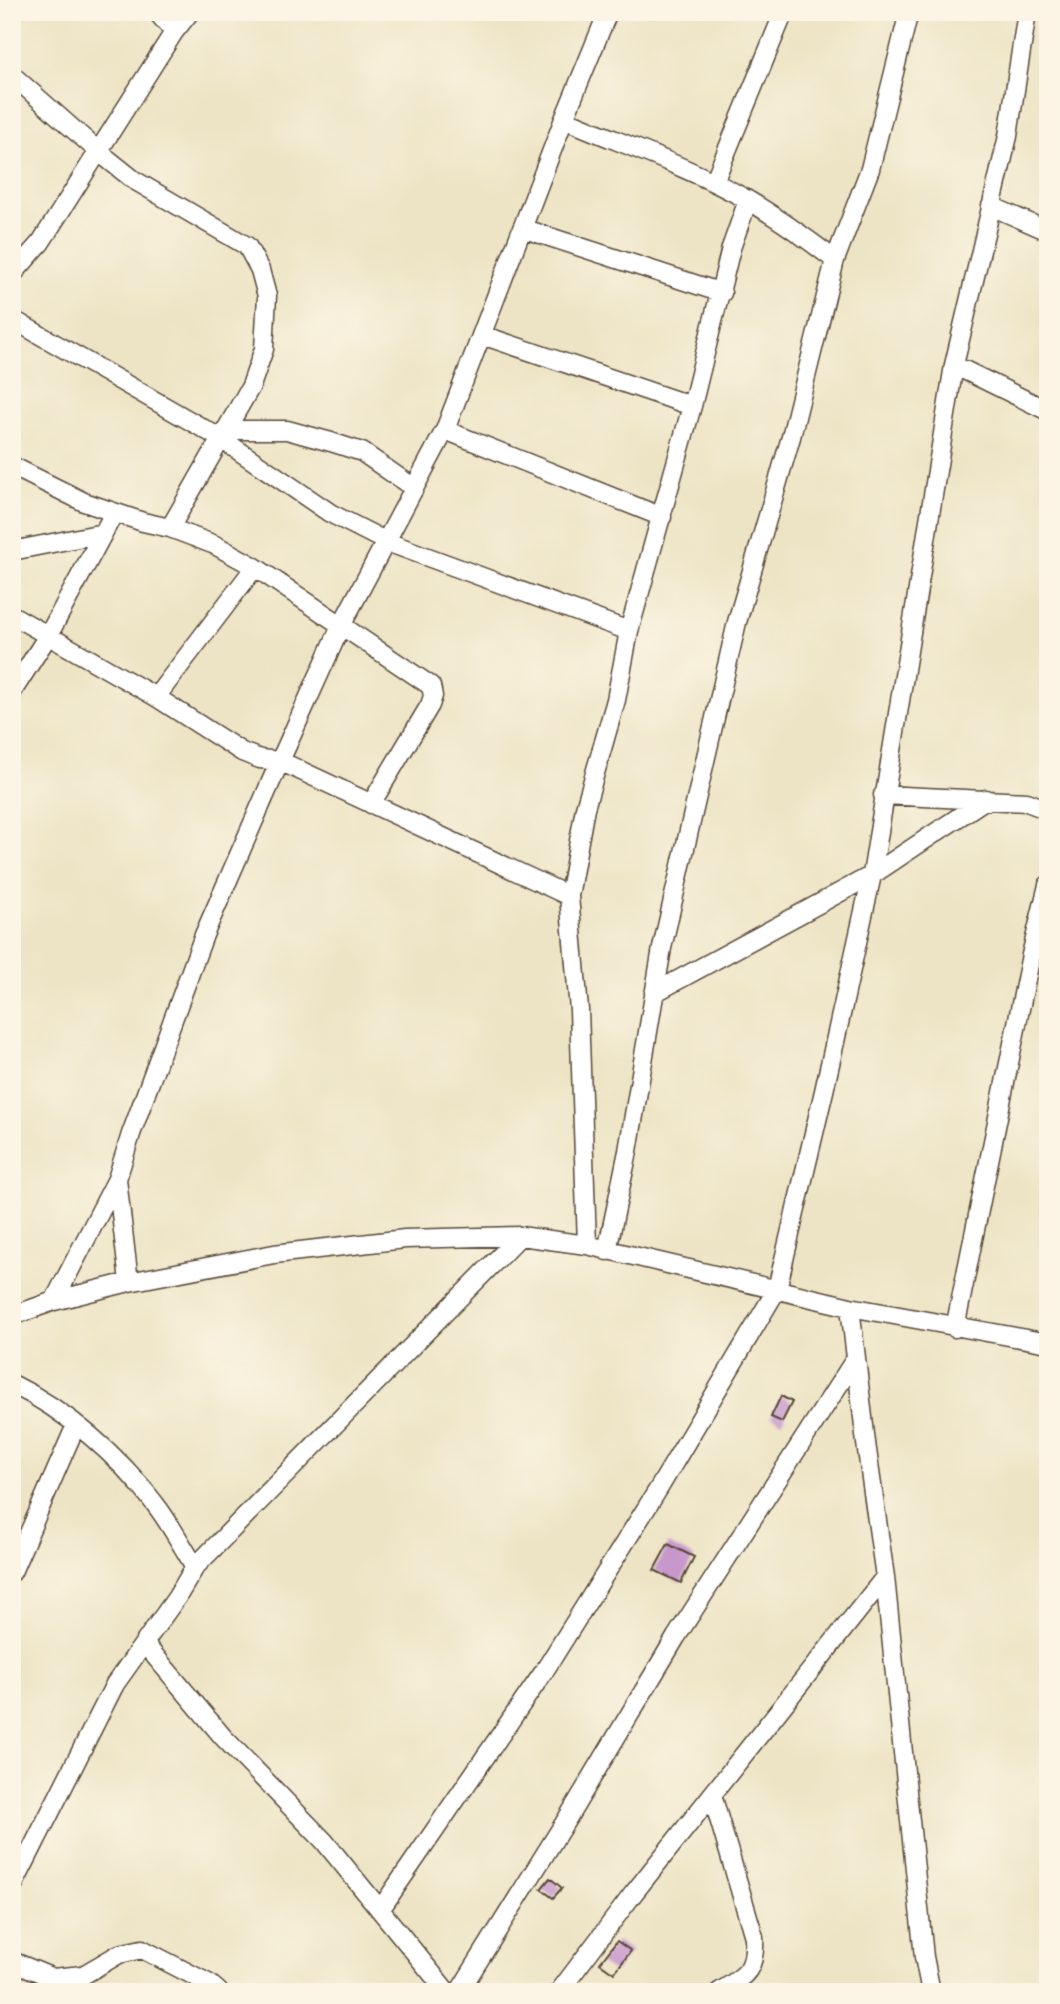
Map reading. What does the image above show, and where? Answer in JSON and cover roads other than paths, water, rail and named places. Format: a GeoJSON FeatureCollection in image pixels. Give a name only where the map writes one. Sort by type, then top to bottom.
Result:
{"type":"FeatureCollection","features":[{"type":"Feature","properties":{"kind":"street"},"geometry":{"type":"LineString","coordinates":[[157,12],[174,32]]}},
{"type":"Feature","properties":{"kind":"street"},"geometry":{"type":"LineString","coordinates":[[12,275],[41,242],[174,32],[190,12]]}},
{"type":"Feature","properties":{"kind":"street"},"geometry":{"type":"LineString","coordinates":[[54,1301],[117,1180],[131,1134],[204,935],[280,761],[341,626],[445,430],[564,119],[608,12]]}},
{"type":"Feature","properties":{"kind":"street"},"geometry":{"type":"LineString","coordinates":[[714,182],[784,12]]}},
{"type":"Feature","properties":{"kind":"street"},"geometry":{"type":"LineString","coordinates":[[607,1251],[628,1151],[662,948],[737,622],[791,437],[835,260],[870,169],[909,12]]}},
{"type":"Feature","properties":{"kind":"street"},"geometry":{"type":"LineString","coordinates":[[380,1910],[543,1673],[659,1488],[776,1289],[872,875],[954,365],[1008,136],[1027,12]]}},
{"type":"Feature","properties":{"kind":"street"},"geometry":{"type":"LineString","coordinates":[[12,75],[134,180],[247,246],[260,270],[267,296],[264,349],[251,386],[170,528]]}},
{"type":"Feature","properties":{"kind":"street"},"geometry":{"type":"LineString","coordinates":[[564,119],[714,182],[748,200],[835,260]]}},
{"type":"Feature","properties":{"kind":"street"},"geometry":{"type":"LineString","coordinates":[[587,1245],[580,1023],[569,896],[585,808],[616,700],[629,631],[692,406],[731,248],[748,200]]}},
{"type":"Feature","properties":{"kind":"street"},"geometry":{"type":"LineString","coordinates":[[991,206],[1048,231]]}},
{"type":"Feature","properties":{"kind":"street"},"geometry":{"type":"LineString","coordinates":[[522,228],[722,293]]}},
{"type":"Feature","properties":{"kind":"street"},"geometry":{"type":"LineString","coordinates":[[12,319],[222,434],[330,513],[387,542],[629,631]]}},
{"type":"Feature","properties":{"kind":"street"},"geometry":{"type":"LineString","coordinates":[[482,335],[692,406]]}},
{"type":"Feature","properties":{"kind":"street"},"geometry":{"type":"LineString","coordinates":[[954,365],[1048,411]]}},
{"type":"Feature","properties":{"kind":"street"},"geometry":{"type":"LineString","coordinates":[[222,434],[287,430],[331,442],[362,452],[414,488]]}},
{"type":"Feature","properties":{"kind":"street"},"geometry":{"type":"LineString","coordinates":[[445,430],[662,517]]}},
{"type":"Feature","properties":{"kind":"street"},"geometry":{"type":"LineString","coordinates":[[12,466],[84,502],[170,528],[215,545],[255,567],[431,687],[433,696],[430,705],[372,804]]}},
{"type":"Feature","properties":{"kind":"street"},"geometry":{"type":"LineString","coordinates":[[12,692],[49,634],[114,513]]}},
{"type":"Feature","properties":{"kind":"street"},"geometry":{"type":"LineString","coordinates":[[12,551],[103,533]]}},
{"type":"Feature","properties":{"kind":"street"},"geometry":{"type":"LineString","coordinates":[[156,697],[255,567]]}},
{"type":"Feature","properties":{"kind":"street"},"geometry":{"type":"LineString","coordinates":[[12,615],[156,697],[242,752],[260,759],[280,761],[569,896]]}},
{"type":"Feature","properties":{"kind":"street"},"geometry":{"type":"LineString","coordinates":[[883,795],[1027,802],[1048,810]]}},
{"type":"Feature","properties":{"kind":"street"},"geometry":{"type":"LineString","coordinates":[[1027,802],[1048,796]]}},
{"type":"Feature","properties":{"kind":"street"},"geometry":{"type":"LineString","coordinates":[[654,993],[872,875],[986,799]]}},
{"type":"Feature","properties":{"kind":"street"},"geometry":{"type":"LineString","coordinates":[[955,1328],[1031,955],[1048,885]]}},
{"type":"Feature","properties":{"kind":"street"},"geometry":{"type":"LineString","coordinates":[[117,1180],[129,1282]]}},
{"type":"Feature","properties":{"kind":"street"},"geometry":{"type":"LineString","coordinates":[[12,1317],[54,1301],[129,1282],[274,1254],[405,1239],[520,1236],[587,1245],[850,1307],[1048,1343]]}},
{"type":"Feature","properties":{"kind":"street"},"geometry":{"type":"LineString","coordinates":[[12,1888],[115,1684],[195,1567],[520,1236]]}},
{"type":"Feature","properties":{"kind":"street"},"geometry":{"type":"LineString","coordinates":[[850,1307],[885,1577],[924,1957],[931,1992]]}},
{"type":"Feature","properties":{"kind":"street"},"geometry":{"type":"LineString","coordinates":[[459,1992],[676,1637],[856,1358]]}},
{"type":"Feature","properties":{"kind":"street"},"geometry":{"type":"LineString","coordinates":[[12,1384],[26,1390],[97,1440],[155,1504],[195,1567]]}},
{"type":"Feature","properties":{"kind":"street"},"geometry":{"type":"LineString","coordinates":[[12,1572],[76,1425]]}},
{"type":"Feature","properties":{"kind":"street"},"geometry":{"type":"LineString","coordinates":[[559,1992],[632,1894],[885,1577]]}},
{"type":"Feature","properties":{"kind":"street"},"geometry":{"type":"LineString","coordinates":[[144,1643],[223,1737],[324,1841],[447,1992]]}},
{"type":"Feature","properties":{"kind":"street"},"geometry":{"type":"LineString","coordinates":[[712,1795],[754,1937],[755,1952],[752,1967],[719,1992]]}},
{"type":"Feature","properties":{"kind":"street"},"geometry":{"type":"LineString","coordinates":[[12,1961],[53,1978],[83,1975],[119,1954],[142,1948],[210,1984],[219,1992]]}}]}
